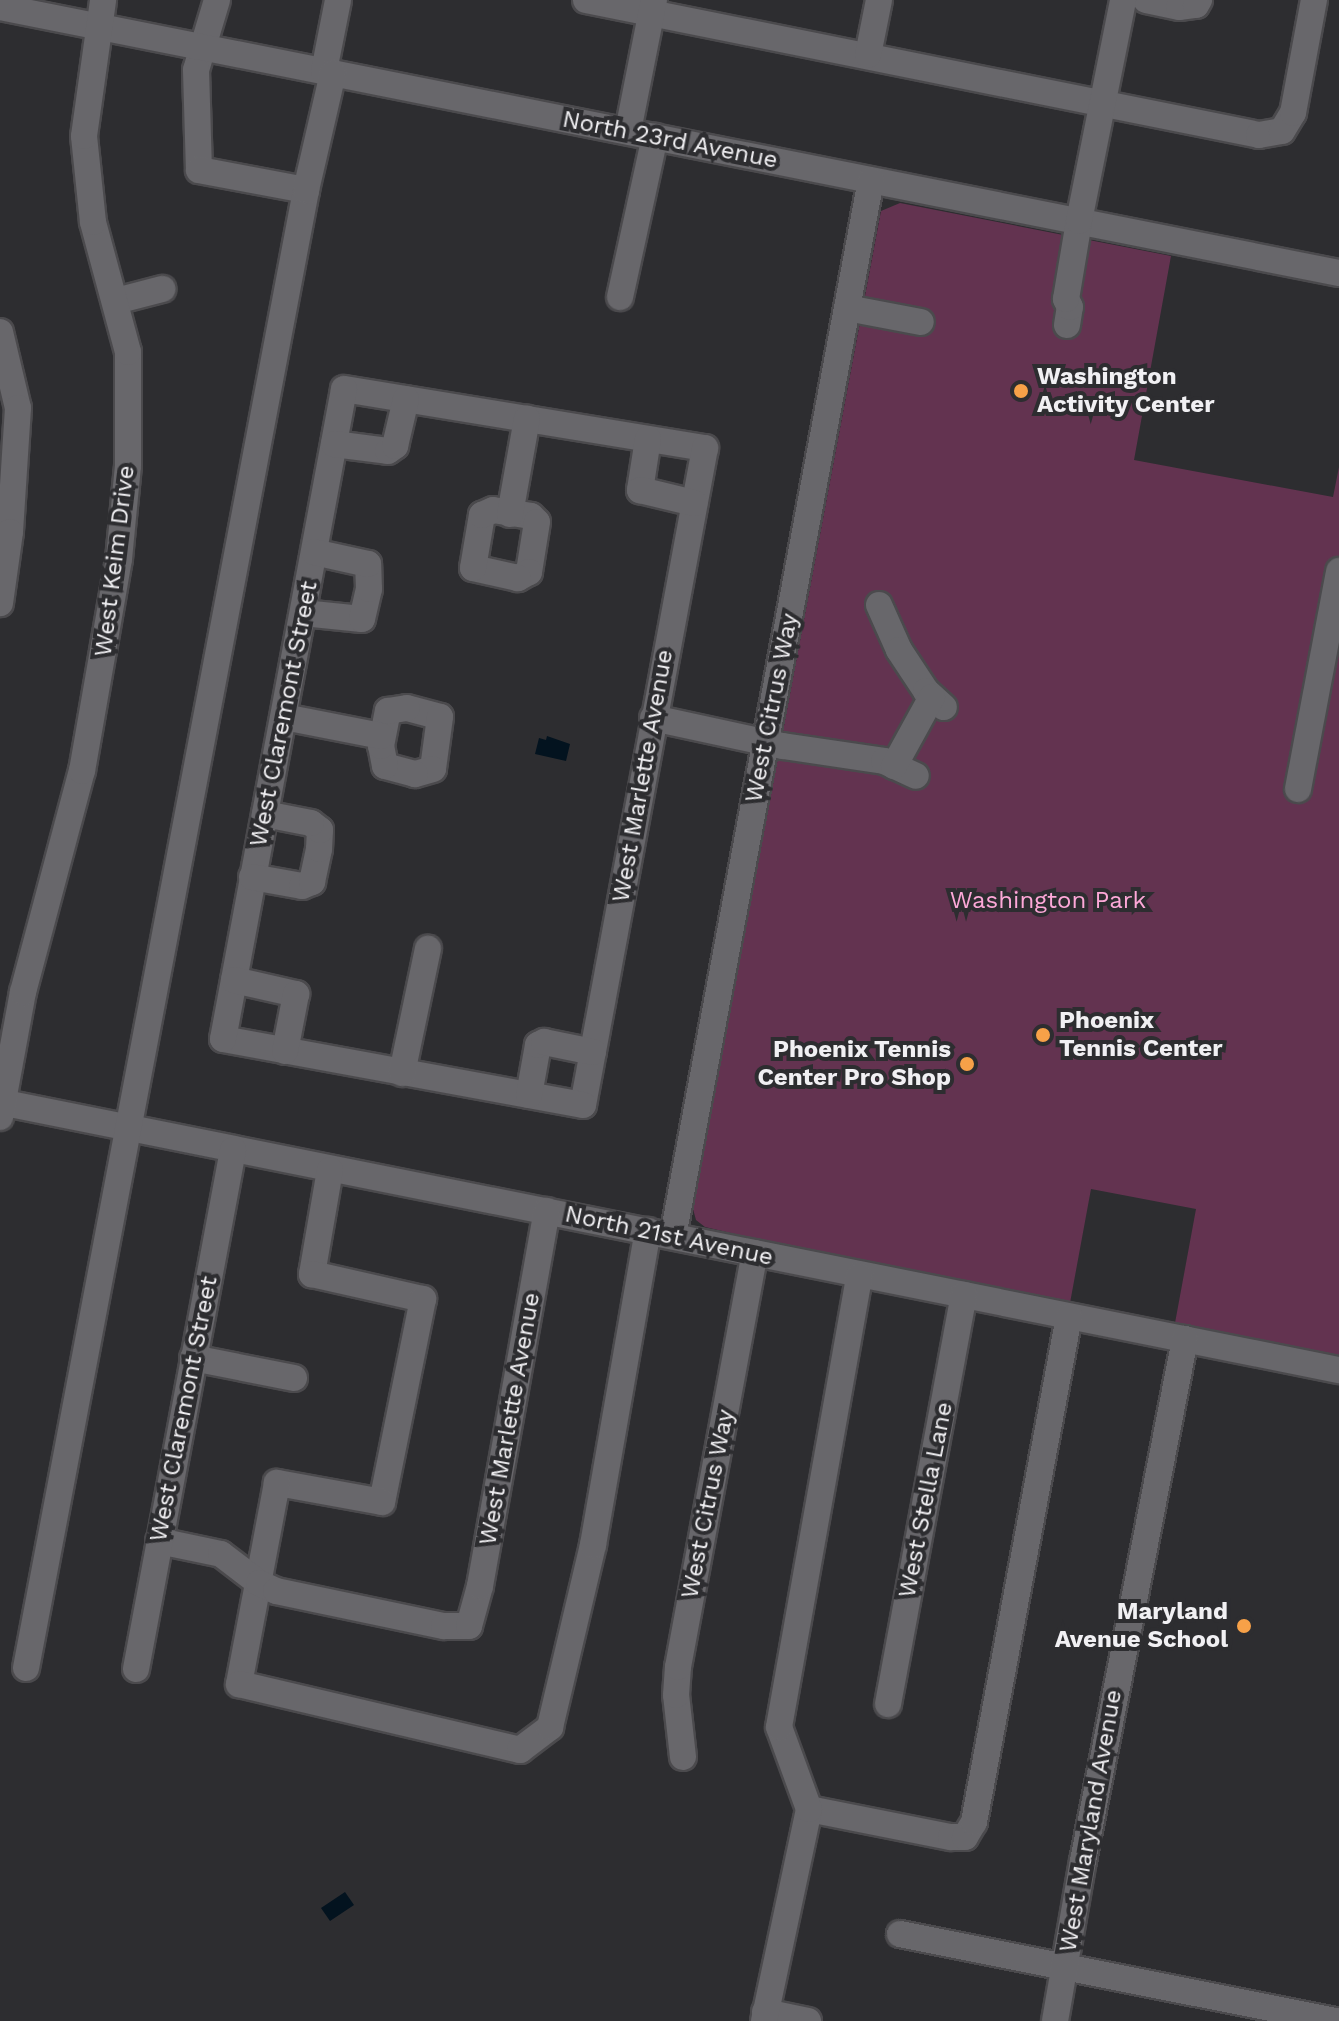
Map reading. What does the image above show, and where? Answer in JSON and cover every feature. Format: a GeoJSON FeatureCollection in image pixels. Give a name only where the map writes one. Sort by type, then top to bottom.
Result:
{"type":"FeatureCollection","features":[{"type":"Feature","properties":{"kind":"street","name":"West Keim Drive"},"geometry":{"type":"LineString","coordinates":[[1,1107],[23,992],[82,771],[119,559],[128,466],[128,352],[116,301],[100,254],[87,190],[86,104],[103,0]]}},
{"type":"Feature","properties":{"kind":"street"},"geometry":{"type":"LineString","coordinates":[[217,0],[196,70],[199,170],[306,190]]}},
{"type":"Feature","properties":{"kind":"street"},"geometry":{"type":"LineString","coordinates":[[26,1668],[329,72],[338,0]]}},
{"type":"Feature","properties":{"kind":"street"},"geometry":{"type":"LineString","coordinates":[[586,0],[652,6],[868,55],[1259,135],[1282,131],[1293,113],[1314,0]]}},
{"type":"Feature","properties":{"kind":"street"},"geometry":{"type":"LineString","coordinates":[[868,55],[879,0]]}},
{"type":"Feature","properties":{"kind":"street"},"geometry":{"type":"LineString","coordinates":[[1067,325],[1070,307],[1066,299],[1079,221],[1123,0]]}},
{"type":"Feature","properties":{"kind":"street"},"geometry":{"type":"LineString","coordinates":[[1146,0],[1179,7],[1196,5],[1199,0]]}},
{"type":"Feature","properties":{"kind":"street"},"geometry":{"type":"LineString","coordinates":[[628,131],[652,6]]}},
{"type":"Feature","properties":{"kind":"street","name":"North 23rd Avenue"},"geometry":{"type":"LineString","coordinates":[[0,7],[1339,273]]}},
{"type":"Feature","properties":{"kind":"street"},"geometry":{"type":"LineString","coordinates":[[620,297],[655,137]]}},
{"type":"Feature","properties":{"kind":"street","name":"West Citrus Way"},"geometry":{"type":"LineString","coordinates":[[259,1583],[239,1684],[520,1750],[550,1727],[593,1545],[766,743],[871,180]]}},
{"type":"Feature","properties":{"kind":"street"},"geometry":{"type":"LineString","coordinates":[[116,301],[162,289]]}},
{"type":"Feature","properties":{"kind":"street"},"geometry":{"type":"LineString","coordinates":[[847,308],[921,322]]}},
{"type":"Feature","properties":{"kind":"street"},"geometry":{"type":"LineString","coordinates":[[0,332],[18,408],[10,532],[0,603]]}},
{"type":"Feature","properties":{"kind":"street","name":"West Claremont Street"},"geometry":{"type":"LineString","coordinates":[[285,1051],[223,1039],[252,877],[344,389],[406,399]]}},
{"type":"Feature","properties":{"kind":"street"},"geometry":{"type":"LineString","coordinates":[[334,444],[388,451],[395,446],[406,399],[648,439],[640,490],[694,503]]}},
{"type":"Feature","properties":{"kind":"street"},"geometry":{"type":"LineString","coordinates":[[510,514],[527,419]]}},
{"type":"Feature","properties":{"kind":"street","name":"West Marlette Avenue"},"geometry":{"type":"LineString","coordinates":[[529,1095],[583,1105],[705,448],[648,439]]}},
{"type":"Feature","properties":{"kind":"street"},"geometry":{"type":"LineString","coordinates":[[303,613],[362,619],[369,589],[368,564],[314,552]]}},
{"type":"Feature","properties":{"kind":"street"},"geometry":{"type":"LineString","coordinates":[[1298,789],[1339,571]]}},
{"type":"Feature","properties":{"kind":"street"},"geometry":{"type":"LineString","coordinates":[[653,718],[905,771],[938,702],[899,650],[879,605]]}},
{"type":"Feature","properties":{"kind":"street"},"geometry":{"type":"LineString","coordinates":[[284,717],[381,736]]}},
{"type":"Feature","properties":{"kind":"street"},"geometry":{"type":"LineString","coordinates":[[252,877],[302,886],[312,882],[319,849],[320,830],[311,823],[265,814]]}},
{"type":"Feature","properties":{"kind":"street"},"geometry":{"type":"LineString","coordinates":[[402,1073],[428,949]]}},
{"type":"Feature","properties":{"kind":"street"},"geometry":{"type":"LineString","coordinates":[[234,980],[296,994],[285,1051],[529,1095],[538,1045],[544,1042],[593,1052]]}},
{"type":"Feature","properties":{"kind":"street","name":"North 21st Avenue"},"geometry":{"type":"LineString","coordinates":[[1,1107],[127,1128],[1339,1370]]}},
{"type":"Feature","properties":{"kind":"street","name":"West Claremont Street"},"geometry":{"type":"LineString","coordinates":[[136,1669],[233,1150]]}},
{"type":"Feature","properties":{"kind":"street"},"geometry":{"type":"LineString","coordinates":[[159,1541],[221,1554],[259,1583],[277,1483],[382,1502],[423,1299],[312,1274],[330,1170]]}},
{"type":"Feature","properties":{"kind":"street","name":"West Marlette Avenue"},"geometry":{"type":"LineString","coordinates":[[259,1583],[300,1598],[444,1626],[469,1626],[480,1586],[547,1211]]}},
{"type":"Feature","properties":{"kind":"street","name":"West Citrus Way"},"geometry":{"type":"LineString","coordinates":[[683,1757],[676,1695],[678,1667],[755,1253]]}},
{"type":"Feature","properties":{"kind":"street"},"geometry":{"type":"LineString","coordinates":[[808,2021],[764,2017],[809,1809],[779,1727],[859,1276]]}},
{"type":"Feature","properties":{"kind":"street","name":"West Stella Lane"},"geometry":{"type":"LineString","coordinates":[[888,1704],[964,1295]]}},
{"type":"Feature","properties":{"kind":"street"},"geometry":{"type":"LineString","coordinates":[[809,1809],[951,1837],[965,1837],[974,1822],[1069,1317]]}},
{"type":"Feature","properties":{"kind":"street","name":"West Maryland Avenue"},"geometry":{"type":"LineString","coordinates":[[1055,2021],[1130,1613],[1185,1339]]}},
{"type":"Feature","properties":{"kind":"street"},"geometry":{"type":"LineString","coordinates":[[193,1358],[294,1378]]}},
{"type":"Feature","properties":{"kind":"street"},"geometry":{"type":"LineString","coordinates":[[900,1934],[1335,2021]]}},
{"type":"Feature","properties":{"kind":"green space","name":"Washington Park"},"geometry":{"type":"Polygon","coordinates":[[[900,203],[1171,256],[1134,460],[1333,497],[1339,467],[1339,1356],[1175,1323],[1196,1209],[1091,1189],[1070,1303],[782,1245],[705,1227],[696,1220],[693,1209],[881,211],[900,203]]]}},
{"type":"Feature","properties":{"kind":"water"},"geometry":{"type":"Polygon","coordinates":[[[547,736],[570,744],[566,761],[535,754],[539,738],[546,740],[547,736]]]}},
{"type":"Feature","properties":{"kind":"water"},"geometry":{"type":"Polygon","coordinates":[[[345,1892],[354,1905],[330,1921],[321,1908],[345,1892]]]}},
{"type":"Feature","properties":{"kind":"place","name":"Washington Activity Center"},"geometry":{"type":"Point","coordinates":[1021,391]}},
{"type":"Feature","properties":{"kind":"place","name":"Phoenix Tennis Center"},"geometry":{"type":"Point","coordinates":[1043,1035]}},
{"type":"Feature","properties":{"kind":"place","name":"Phoenix Tennis Center Pro Shop"},"geometry":{"type":"Point","coordinates":[967,1064]}},
{"type":"Feature","properties":{"kind":"place","name":"Maryland Avenue School"},"geometry":{"type":"Point","coordinates":[1244,1626]}}]}
